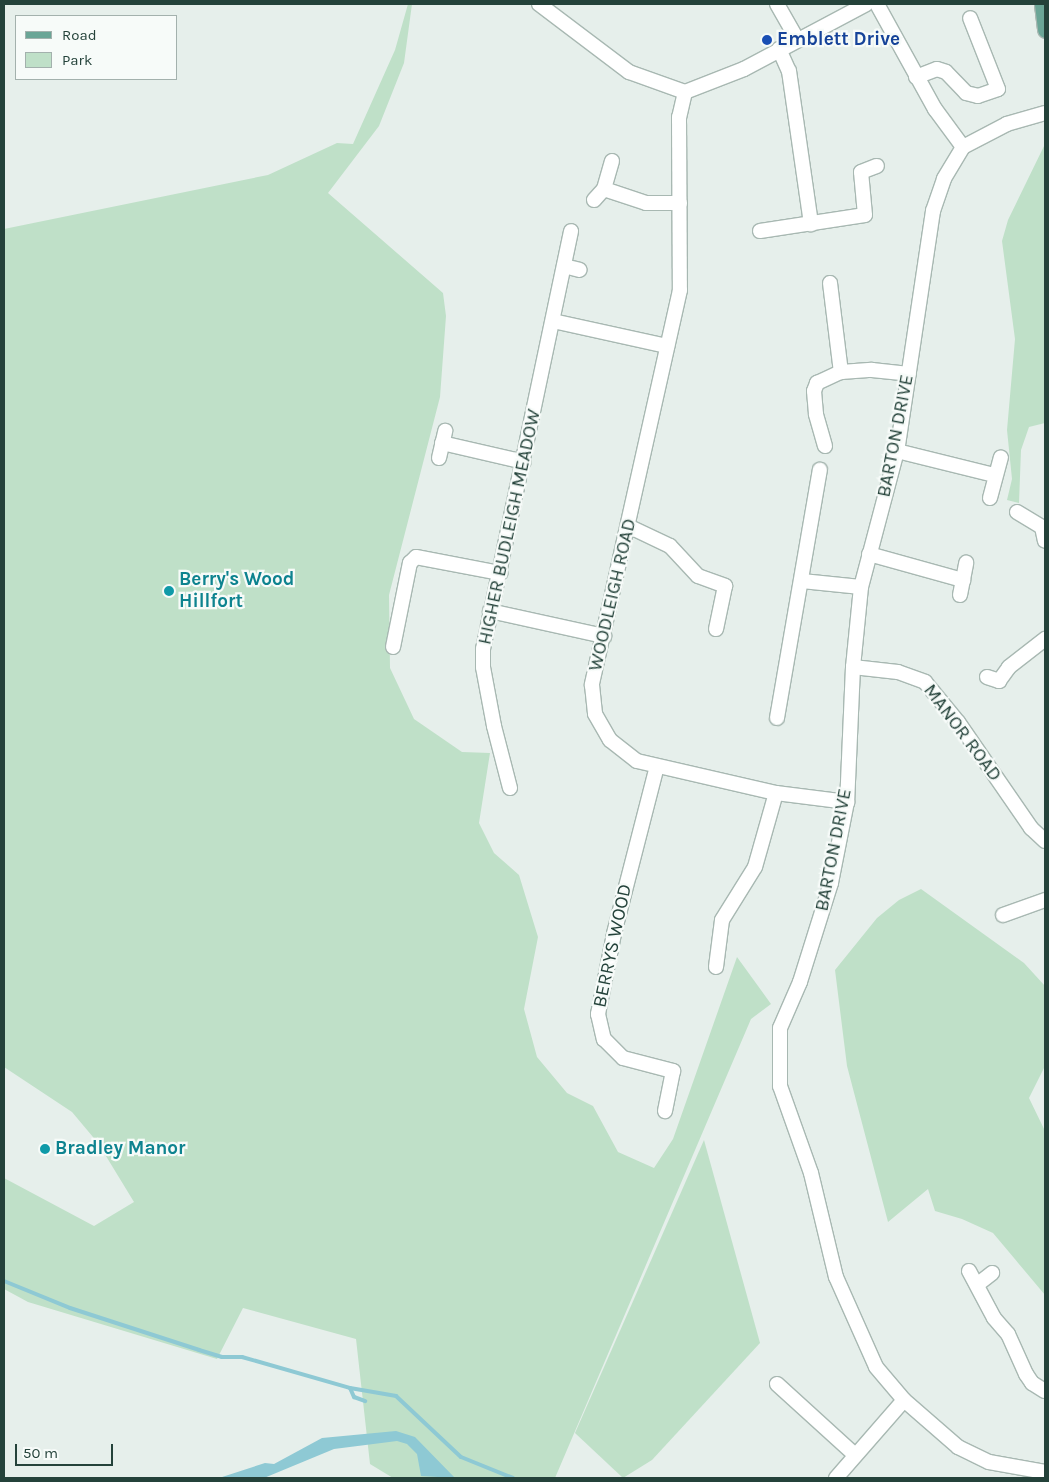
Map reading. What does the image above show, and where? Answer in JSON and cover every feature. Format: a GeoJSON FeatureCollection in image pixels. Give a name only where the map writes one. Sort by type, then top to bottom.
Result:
{"type":"FeatureCollection","features":[{"type":"Feature","properties":{"kind":"main road"},"geometry":{"type":"LineString","coordinates":[[1042,4],[1045,30]]}},
{"type":"Feature","properties":{"kind":"street"},"geometry":{"type":"LineString","coordinates":[[539,4],[629,72],[685,92],[744,70],[797,39],[866,4]]}},
{"type":"Feature","properties":{"kind":"street"},"geometry":{"type":"LineString","coordinates":[[777,4],[797,39]]}},
{"type":"Feature","properties":{"kind":"street"},"geometry":{"type":"LineString","coordinates":[[877,4],[935,109],[963,147],[1007,124],[1045,113]]}},
{"type":"Feature","properties":{"kind":"street"},"geometry":{"type":"LineString","coordinates":[[916,77],[937,69],[946,72],[966,93],[978,96],[998,89],[970,18]]}},
{"type":"Feature","properties":{"kind":"street"},"geometry":{"type":"LineString","coordinates":[[779,49],[789,71],[811,224]]}},
{"type":"Feature","properties":{"kind":"street","name":"WOODLEIGH ROAD"},"geometry":{"type":"LineString","coordinates":[[685,92],[680,117],[680,290],[630,527],[592,685],[595,714],[610,740],[622,752],[637,761],[776,793],[847,802]]}},
{"type":"Feature","properties":{"kind":"street","name":"BARTON DRIVE"},"geometry":{"type":"LineString","coordinates":[[963,147],[944,179],[933,211],[897,451],[868,554],[861,587],[853,667],[847,802],[831,883],[800,982],[780,1028],[780,1086],[811,1173],[836,1277],[876,1367],[904,1400],[958,1447],[990,1462],[1045,1472]]}},
{"type":"Feature","properties":{"kind":"street"},"geometry":{"type":"LineString","coordinates":[[594,200],[604,189],[612,161]]}},
{"type":"Feature","properties":{"kind":"street"},"geometry":{"type":"LineString","coordinates":[[760,232],[865,215],[860,172],[877,166]]}},
{"type":"Feature","properties":{"kind":"street"},"geometry":{"type":"LineString","coordinates":[[604,189],[646,203],[680,203]]}},
{"type":"Feature","properties":{"kind":"street","name":"HIGHER BUDLEIGH MEADOW"},"geometry":{"type":"LineString","coordinates":[[510,788],[494,726],[483,667],[490,611],[524,462],[571,231]]}},
{"type":"Feature","properties":{"kind":"street"},"geometry":{"type":"LineString","coordinates":[[564,266],[580,270]]}},
{"type":"Feature","properties":{"kind":"street"},"geometry":{"type":"LineString","coordinates":[[830,283],[841,372]]}},
{"type":"Feature","properties":{"kind":"street"},"geometry":{"type":"LineString","coordinates":[[553,321],[667,346]]}},
{"type":"Feature","properties":{"kind":"street"},"geometry":{"type":"LineString","coordinates":[[826,450],[814,391],[817,383],[824,377],[841,372],[872,370],[909,374]]}},
{"type":"Feature","properties":{"kind":"street"},"geometry":{"type":"LineString","coordinates":[[439,458],[443,437],[524,462]]}},
{"type":"Feature","properties":{"kind":"street"},"geometry":{"type":"LineString","coordinates":[[897,451],[994,475]]}},
{"type":"Feature","properties":{"kind":"street"},"geometry":{"type":"LineString","coordinates":[[990,498],[994,475],[1000,457]]}},
{"type":"Feature","properties":{"kind":"street"},"geometry":{"type":"LineString","coordinates":[[777,718],[820,470]]}},
{"type":"Feature","properties":{"kind":"street"},"geometry":{"type":"LineString","coordinates":[[1017,512],[1042,527],[1045,541]]}},
{"type":"Feature","properties":{"kind":"street"},"geometry":{"type":"LineString","coordinates":[[630,527],[670,546],[698,576],[725,586],[716,629]]}},
{"type":"Feature","properties":{"kind":"street"},"geometry":{"type":"LineString","coordinates":[[868,554],[963,580]]}},
{"type":"Feature","properties":{"kind":"street"},"geometry":{"type":"LineString","coordinates":[[393,647],[410,564],[416,557],[500,573]]}},
{"type":"Feature","properties":{"kind":"street"},"geometry":{"type":"LineString","coordinates":[[960,594],[966,563]]}},
{"type":"Feature","properties":{"kind":"street"},"geometry":{"type":"LineString","coordinates":[[802,581],[861,587]]}},
{"type":"Feature","properties":{"kind":"street"},"geometry":{"type":"LineString","coordinates":[[490,611],[604,636]]}},
{"type":"Feature","properties":{"kind":"street"},"geometry":{"type":"LineString","coordinates":[[987,677],[999,681],[1009,667],[1045,639]]}},
{"type":"Feature","properties":{"kind":"street","name":"MANOR ROAD"},"geometry":{"type":"LineString","coordinates":[[853,667],[898,672],[925,682],[958,722],[1031,828],[1045,841]]}},
{"type":"Feature","properties":{"kind":"street","name":"BERRYS WOOD"},"geometry":{"type":"LineString","coordinates":[[657,766],[614,934],[598,1014],[602,1034],[618,1054],[673,1071],[664,1111]]}},
{"type":"Feature","properties":{"kind":"street"},"geometry":{"type":"LineString","coordinates":[[716,967],[722,920],[755,867],[776,793]]}},
{"type":"Feature","properties":{"kind":"street"},"geometry":{"type":"LineString","coordinates":[[1003,915],[1045,900]]}},
{"type":"Feature","properties":{"kind":"street"},"geometry":{"type":"LineString","coordinates":[[969,1272],[978,1284],[994,1318],[1012,1341],[1026,1374],[1032,1383],[1045,1391]]}},
{"type":"Feature","properties":{"kind":"street"},"geometry":{"type":"LineString","coordinates":[[978,1284],[992,1273]]}},
{"type":"Feature","properties":{"kind":"street"},"geometry":{"type":"LineString","coordinates":[[777,1384],[855,1455]]}},
{"type":"Feature","properties":{"kind":"street"},"geometry":{"type":"LineString","coordinates":[[836,1478],[904,1400]]}},
{"type":"Feature","properties":{"kind":"green space"},"geometry":{"type":"Polygon","coordinates":[[[408,4],[412,4],[404,63],[379,126],[328,193],[443,293],[446,316],[440,397],[389,595],[390,668],[414,719],[462,752],[490,753],[479,823],[494,853],[519,875],[538,937],[524,1009],[537,1057],[567,1093],[593,1106],[618,1152],[654,1168],[673,1139],[737,957],[771,1004],[751,1019],[555,1478],[393,1478],[370,1464],[356,1339],[243,1308],[217,1359],[28,1302],[4,1289],[4,1178],[94,1226],[134,1202],[98,1143],[72,1112],[4,1067],[4,229],[268,175],[337,143],[353,144],[395,50],[408,4]]]}},
{"type":"Feature","properties":{"kind":"green space"},"geometry":{"type":"Polygon","coordinates":[[[1045,144],[1045,423],[1029,427],[1021,450],[1019,503],[1007,500],[1012,479],[1007,430],[1015,339],[1002,241],[1008,220],[1045,144]]]}},
{"type":"Feature","properties":{"kind":"green space"},"geometry":{"type":"Polygon","coordinates":[[[921,889],[1024,963],[1045,986],[1045,1066],[1029,1098],[1045,1131],[1045,1295],[993,1233],[962,1219],[935,1211],[928,1189],[888,1222],[847,1066],[835,970],[877,918],[899,900],[921,889]]]}},
{"type":"Feature","properties":{"kind":"green space"},"geometry":{"type":"Polygon","coordinates":[[[704,1140],[760,1343],[652,1460],[623,1478],[575,1433],[704,1140]]]}},
{"type":"Feature","properties":{"kind":"water"},"geometry":{"type":"Polygon","coordinates":[[[396,1431],[415,1437],[455,1478],[421,1476],[417,1454],[407,1444],[397,1441],[334,1449],[264,1478],[219,1478],[265,1463],[274,1464],[322,1438],[396,1431]]]}},
{"type":"Feature","properties":{"kind":"waterway"},"geometry":{"type":"LineString","coordinates":[[4,1281],[70,1308],[199,1350],[222,1357],[242,1357],[350,1388],[354,1397],[365,1401]]}},
{"type":"Feature","properties":{"kind":"waterway"},"geometry":{"type":"LineString","coordinates":[[350,1388],[396,1396],[461,1457],[513,1478]]}},
{"type":"Feature","properties":{"kind":"place","name":"Emblett Drive"},"geometry":{"type":"Point","coordinates":[767,40]}},
{"type":"Feature","properties":{"kind":"place","name":"Berry's Wood Hillfort"},"geometry":{"type":"Point","coordinates":[169,591]}},
{"type":"Feature","properties":{"kind":"place","name":"Bradley Manor"},"geometry":{"type":"Point","coordinates":[45,1149]}}]}
